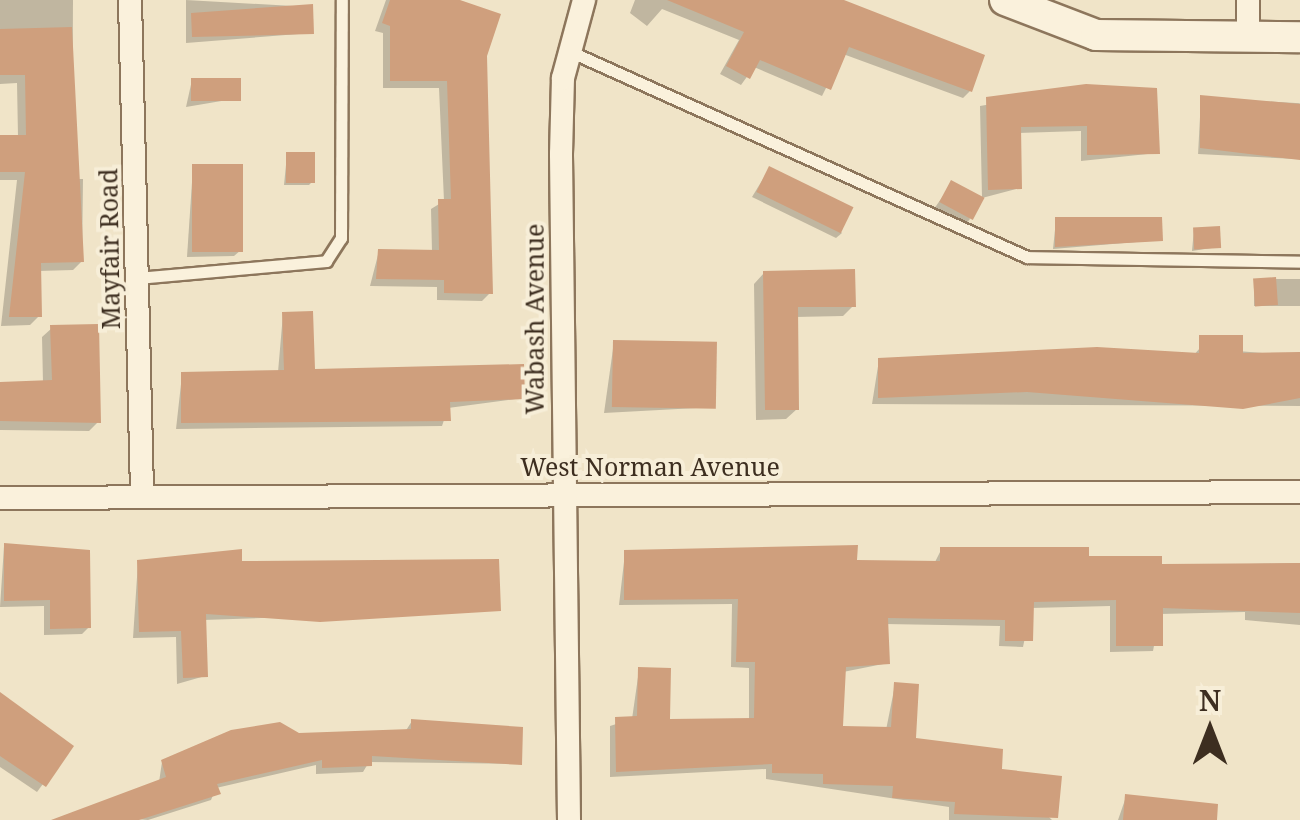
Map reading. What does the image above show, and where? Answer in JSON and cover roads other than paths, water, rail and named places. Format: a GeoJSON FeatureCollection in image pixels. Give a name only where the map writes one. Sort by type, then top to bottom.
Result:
{"type":"FeatureCollection","features":[{"type":"Feature","properties":{"kind":"street","name":"Mayfair Road"},"geometry":{"type":"LineString","coordinates":[[130,0],[142,497]]}},
{"type":"Feature","properties":{"kind":"street","name":"Wabash Avenue"},"geometry":{"type":"LineString","coordinates":[[570,820],[567,50],[584,0]]}},
{"type":"Feature","properties":{"kind":"street"},"geometry":{"type":"LineString","coordinates":[[1005,0],[1096,35],[1300,36]]}},
{"type":"Feature","properties":{"kind":"street"},"geometry":{"type":"LineString","coordinates":[[1248,0],[1248,38]]}},
{"type":"Feature","properties":{"kind":"street","name":"West Norman Avenue"},"geometry":{"type":"LineString","coordinates":[[0,498],[1300,492]]}},
{"type":"Feature","properties":{"kind":"lane"},"geometry":{"type":"LineString","coordinates":[[138,278],[326,261],[341,238],[342,0]]}},
{"type":"Feature","properties":{"kind":"lane"},"geometry":{"type":"LineString","coordinates":[[567,50],[1027,257],[1300,262]]}}]}
